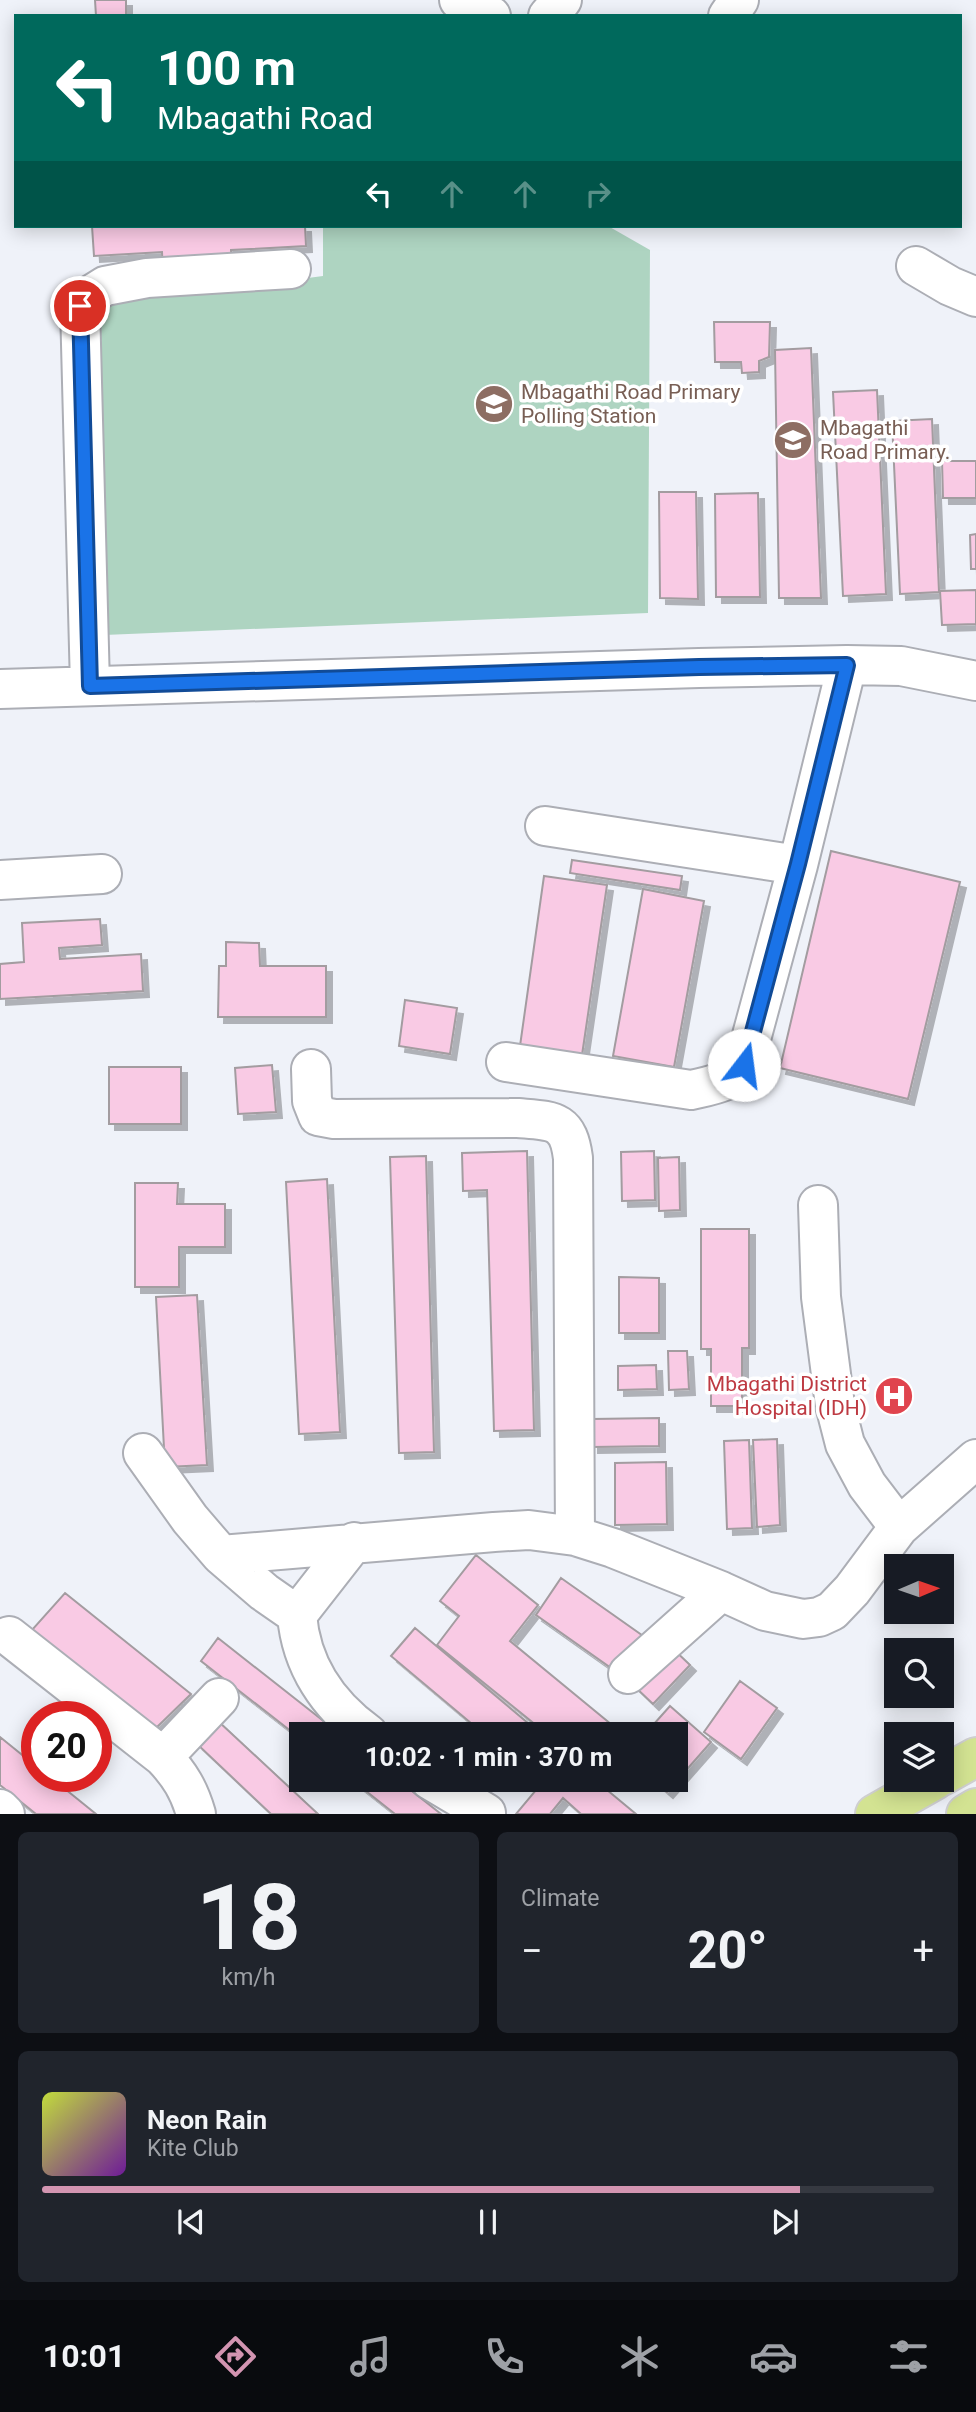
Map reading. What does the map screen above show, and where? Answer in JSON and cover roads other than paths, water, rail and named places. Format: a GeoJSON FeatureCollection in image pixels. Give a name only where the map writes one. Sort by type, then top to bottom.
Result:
{"type":"FeatureCollection","features":[{"type":"Feature","properties":{"kind":"main road"},"geometry":{"type":"LineString","coordinates":[[954,1769],[976,1756]]}},
{"type":"Feature","properties":{"kind":"main road"},"geometry":{"type":"LineString","coordinates":[[875,1814],[914,1792]]}},
{"type":"Feature","properties":{"kind":"main road"},"geometry":{"type":"LineString","coordinates":[[967,1814],[976,1808]]}},
{"type":"Feature","properties":{"kind":"street"},"geometry":{"type":"LineString","coordinates":[[459,0],[487,14]]}},
{"type":"Feature","properties":{"kind":"street"},"geometry":{"type":"LineString","coordinates":[[550,14],[562,0]]}},
{"type":"Feature","properties":{"kind":"street"},"geometry":{"type":"LineString","coordinates":[[916,266],[950,286],[976,297]]}},
{"type":"Feature","properties":{"kind":"street"},"geometry":{"type":"LineString","coordinates":[[90,686],[80,306],[89,296],[105,286],[147,278],[291,268]]}},
{"type":"Feature","properties":{"kind":"street"},"geometry":{"type":"LineString","coordinates":[[506,1062],[691,1090],[735,1077],[744,1065],[798,864],[847,665]]}},
{"type":"Feature","properties":{"kind":"street"},"geometry":{"type":"LineString","coordinates":[[0,689],[699,667],[847,665],[901,666],[976,681]]}},
{"type":"Feature","properties":{"kind":"street"},"geometry":{"type":"LineString","coordinates":[[544,826],[798,864]]}},
{"type":"Feature","properties":{"kind":"street"},"geometry":{"type":"LineString","coordinates":[[0,880],[102,874]]}},
{"type":"Feature","properties":{"kind":"street"},"geometry":{"type":"LineString","coordinates":[[311,1069],[312,1101],[318,1116],[334,1119],[518,1118],[548,1121],[562,1127],[570,1140],[573,1158],[575,1536]]}},
{"type":"Feature","properties":{"kind":"street"},"geometry":{"type":"LineString","coordinates":[[818,1205],[821,1297],[835,1405],[845,1444],[867,1485],[899,1527]]}},
{"type":"Feature","properties":{"kind":"street"},"geometry":{"type":"LineString","coordinates":[[143,1453],[190,1520],[221,1555],[264,1592],[297,1615],[302,1648],[309,1666],[335,1705],[354,1722]]}},
{"type":"Feature","properties":{"kind":"street"},"geometry":{"type":"LineString","coordinates":[[221,1555],[354,1542],[528,1531],[575,1536],[613,1548],[765,1611],[803,1619],[832,1611],[852,1590],[899,1527],[976,1460]]}},
{"type":"Feature","properties":{"kind":"street"},"geometry":{"type":"LineString","coordinates":[[297,1615],[354,1542]]}},
{"type":"Feature","properties":{"kind":"street"},"geometry":{"type":"LineString","coordinates":[[628,1674],[721,1591]]}},
{"type":"Feature","properties":{"kind":"street"},"geometry":{"type":"LineString","coordinates":[[9,1636],[163,1758],[178,1773],[189,1791],[196,1814]]}},
{"type":"Feature","properties":{"kind":"street"},"geometry":{"type":"LineString","coordinates":[[163,1758],[219,1698]]}},
{"type":"Feature","properties":{"kind":"street"},"geometry":{"type":"LineString","coordinates":[[450,1792],[486,1813]]}},
{"type":"Feature","properties":{"kind":"street"},"geometry":{"type":"LineString","coordinates":[[0,1809],[5,1814]]}},
{"type":"Feature","properties":{"kind":"place","name":"Mbagathi Road Primary Polling Station"},"geometry":{"type":"Point","coordinates":[494,404]}},
{"type":"Feature","properties":{"kind":"place","name":"Mbagathi Road Primary."},"geometry":{"type":"Point","coordinates":[793,440]}},
{"type":"Feature","properties":{"kind":"place","name":"Mbagathi District Hospital (IDH)"},"geometry":{"type":"Point","coordinates":[894,1396]}}]}
